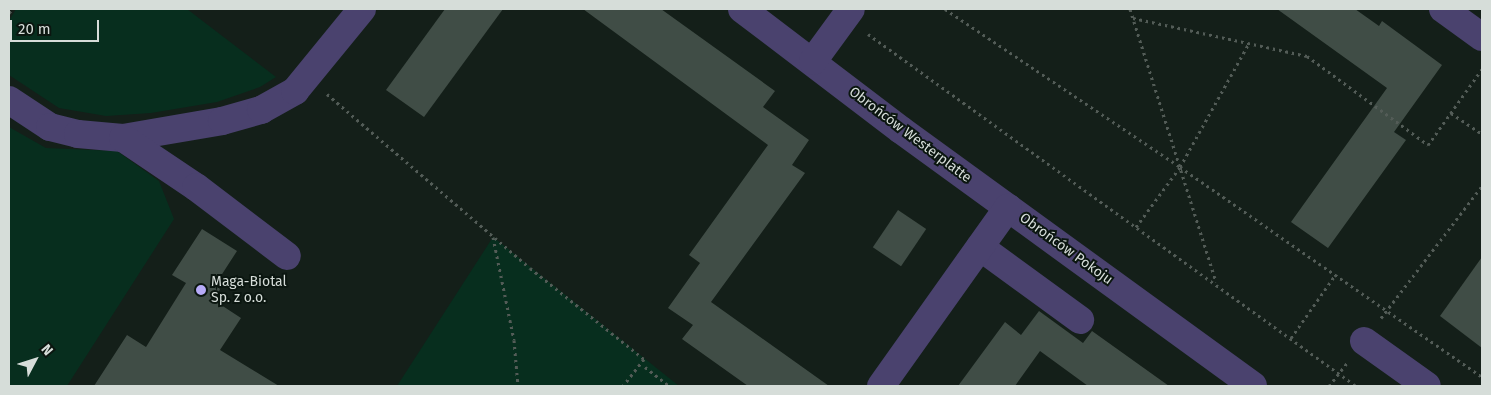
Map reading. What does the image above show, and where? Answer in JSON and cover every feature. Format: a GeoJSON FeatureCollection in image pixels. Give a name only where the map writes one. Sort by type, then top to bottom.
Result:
{"type":"FeatureCollection","features":[{"type":"Feature","properties":{"kind":"street"},"geometry":{"type":"LineString","coordinates":[[9,100],[50,127],[78,134],[123,138],[222,120],[278,102],[308,78],[362,9]]}},
{"type":"Feature","properties":{"kind":"street"},"geometry":{"type":"LineString","coordinates":[[1443,9],[1482,37]]}},
{"type":"Feature","properties":{"kind":"street","name":"Obrońców Westerplatte"},"geometry":{"type":"LineString","coordinates":[[746,10],[901,130],[1008,207]]}},
{"type":"Feature","properties":{"kind":"street"},"geometry":{"type":"LineString","coordinates":[[813,61],[848,13]]}},
{"type":"Feature","properties":{"kind":"street"},"geometry":{"type":"LineString","coordinates":[[123,138],[196,187],[287,256]]}},
{"type":"Feature","properties":{"kind":"street","name":"Obrońców Pokoju"},"geometry":{"type":"LineString","coordinates":[[880,386],[1008,207],[1253,386]]}},
{"type":"Feature","properties":{"kind":"street"},"geometry":{"type":"LineString","coordinates":[[980,247],[1080,320]]}},
{"type":"Feature","properties":{"kind":"street"},"geometry":{"type":"LineString","coordinates":[[1364,341],[1427,386]]}},
{"type":"Feature","properties":{"kind":"path"},"geometry":{"type":"LineString","coordinates":[[9,13],[12,9]]}},
{"type":"Feature","properties":{"kind":"path"},"geometry":{"type":"LineString","coordinates":[[946,9],[1336,274],[1482,377]]}},
{"type":"Feature","properties":{"kind":"path"},"geometry":{"type":"LineString","coordinates":[[1130,9],[1216,284]]}},
{"type":"Feature","properties":{"kind":"path"},"geometry":{"type":"LineString","coordinates":[[848,13],[1136,227],[1356,386]]}},
{"type":"Feature","properties":{"kind":"path"},"geometry":{"type":"LineString","coordinates":[[1133,18],[1307,56],[1428,145],[1482,69]]}},
{"type":"Feature","properties":{"kind":"path"},"geometry":{"type":"LineString","coordinates":[[1136,227],[1180,167],[1249,43]]}},
{"type":"Feature","properties":{"kind":"path"},"geometry":{"type":"LineString","coordinates":[[323,91],[493,236],[644,359],[623,386]]}},
{"type":"Feature","properties":{"kind":"path"},"geometry":{"type":"LineString","coordinates":[[1451,113],[1482,134]]}},
{"type":"Feature","properties":{"kind":"path"},"geometry":{"type":"LineString","coordinates":[[1330,386],[1482,186]]}},
{"type":"Feature","properties":{"kind":"path"},"geometry":{"type":"LineString","coordinates":[[493,236],[514,340],[518,386]]}},
{"type":"Feature","properties":{"kind":"path"},"geometry":{"type":"LineString","coordinates":[[1291,338],[1336,274]]}},
{"type":"Feature","properties":{"kind":"path"},"geometry":{"type":"LineString","coordinates":[[645,367],[669,386]]}},
{"type":"Feature","properties":{"kind":"green space"},"geometry":{"type":"Polygon","coordinates":[[[16,9],[187,9],[276,77],[260,87],[217,102],[151,113],[106,116],[59,108],[9,75],[9,21],[16,9]]]}},
{"type":"Feature","properties":{"kind":"green space"},"geometry":{"type":"Polygon","coordinates":[[[9,127],[46,148],[117,151],[159,181],[174,219],[67,386],[9,386],[9,127]]]}},
{"type":"Feature","properties":{"kind":"green space"},"geometry":{"type":"Polygon","coordinates":[[[493,237],[679,386],[397,386],[493,237]]]}},
{"type":"Feature","properties":{"kind":"building"},"geometry":{"type":"Polygon","coordinates":[[[445,9],[503,9],[424,117],[386,90],[445,9]]]}},
{"type":"Feature","properties":{"kind":"building"},"geometry":{"type":"Polygon","coordinates":[[[583,9],[661,9],[775,91],[763,107],[809,140],[792,165],[805,173],[711,302],[829,386],[748,386],[682,339],[693,325],[668,308],[700,263],[689,255],[768,145],[583,9]]]}},
{"type":"Feature","properties":{"kind":"building"},"geometry":{"type":"Polygon","coordinates":[[[1277,9],[1355,9],[1379,26],[1382,21],[1442,65],[1394,132],[1406,140],[1328,248],[1291,222],[1387,88],[1277,9]]]}},
{"type":"Feature","properties":{"kind":"building"},"geometry":{"type":"Polygon","coordinates":[[[898,210],[926,229],[901,266],[873,247],[898,210]]]}},
{"type":"Feature","properties":{"kind":"building"},"geometry":{"type":"Polygon","coordinates":[[[202,229],[237,251],[215,285],[220,289],[215,301],[241,318],[220,350],[279,386],[94,386],[127,335],[146,347],[186,283],[172,275],[202,229]]]}},
{"type":"Feature","properties":{"kind":"building"},"geometry":{"type":"Polygon","coordinates":[[[1482,257],[1482,348],[1440,316],[1482,257]]]}},
{"type":"Feature","properties":{"kind":"building"},"geometry":{"type":"Polygon","coordinates":[[[1039,311],[1083,343],[1092,331],[1169,386],[1088,386],[1040,351],[1015,386],[958,386],[1005,322],[1021,335],[1039,311]]]}},
{"type":"Feature","properties":{"kind":"place","name":"Maga-Biotal Sp. z o.o."},"geometry":{"type":"Point","coordinates":[201,290]}}]}
